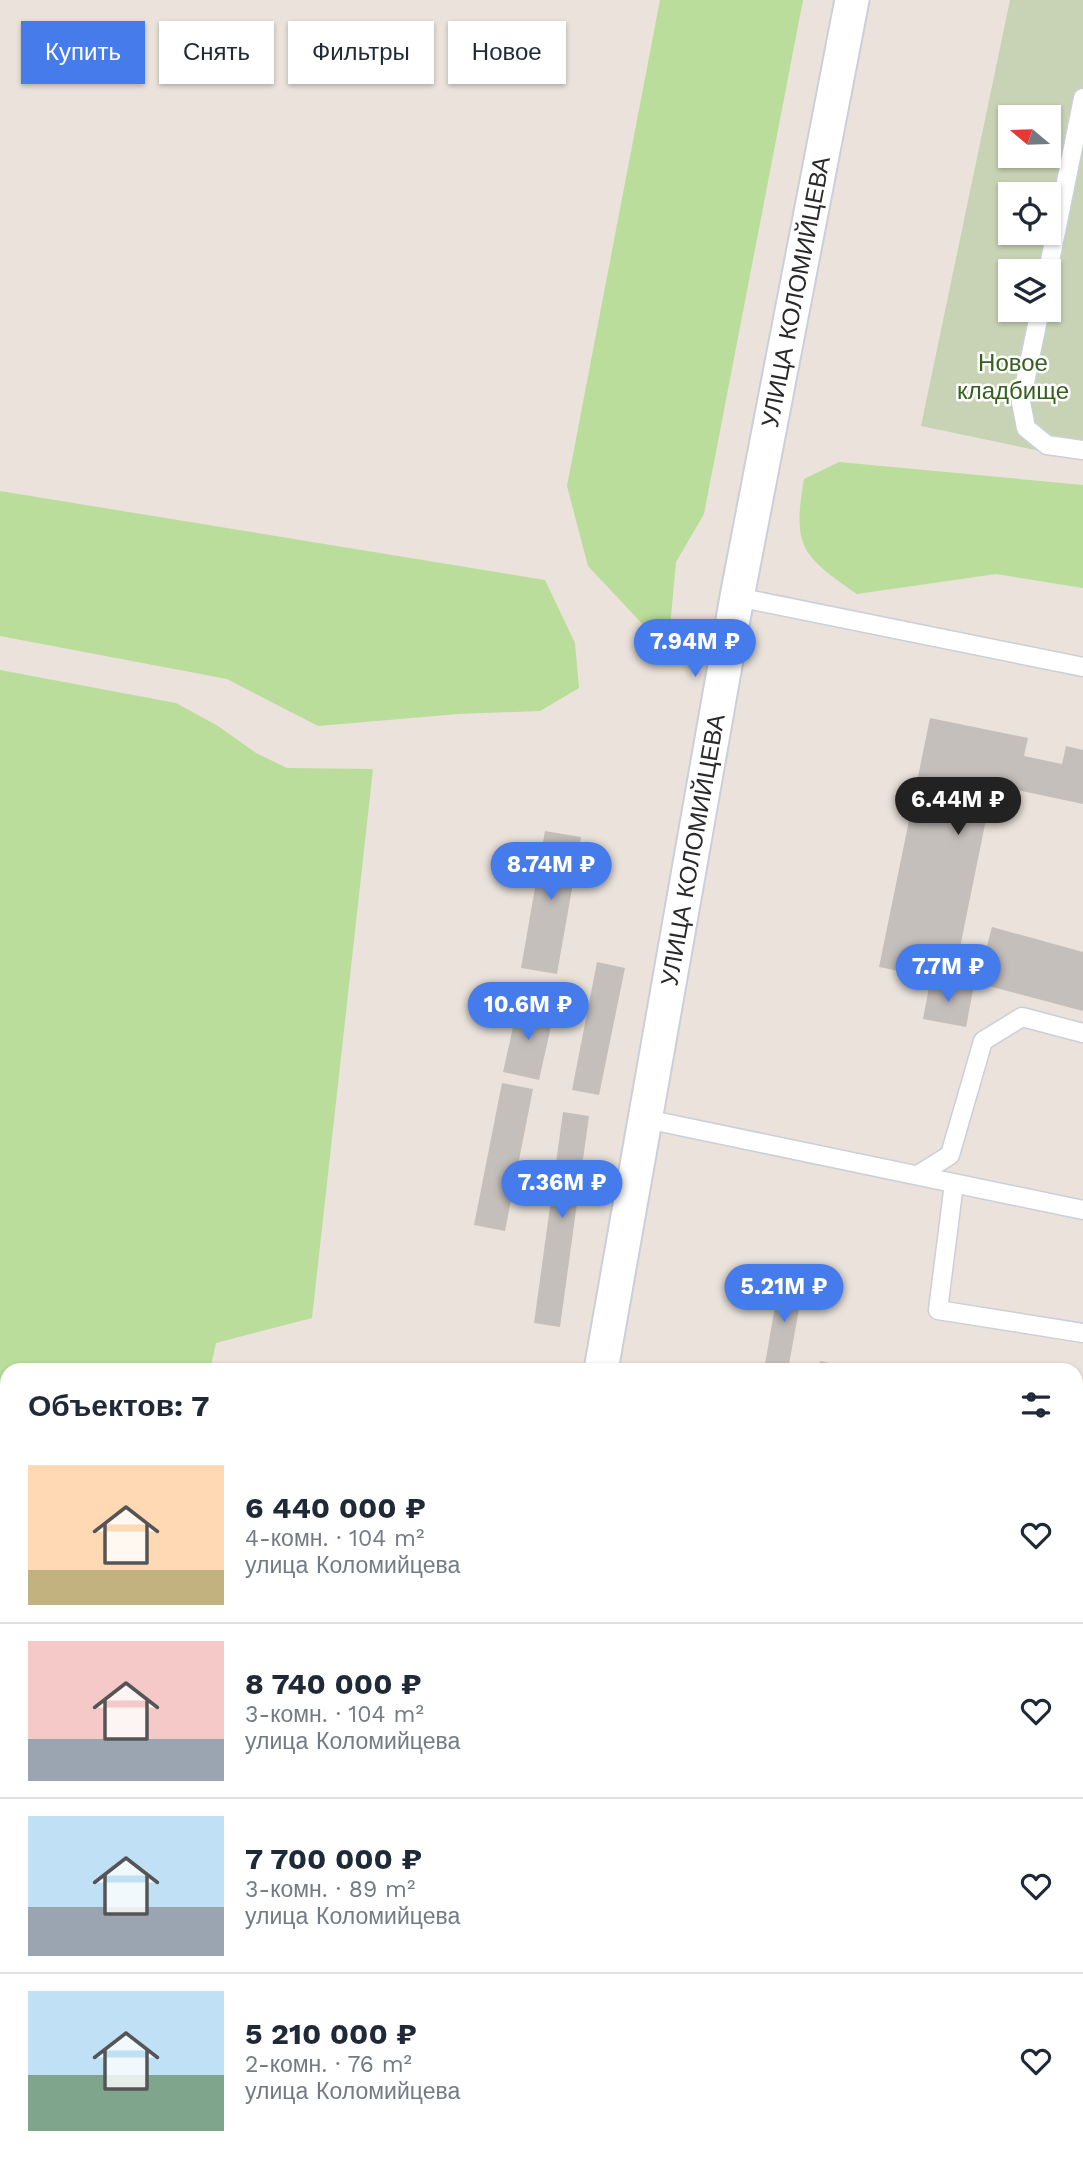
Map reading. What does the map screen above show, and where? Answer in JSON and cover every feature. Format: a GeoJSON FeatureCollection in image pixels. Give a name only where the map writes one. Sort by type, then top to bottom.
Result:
{"type":"FeatureCollection","features":[{"type":"Feature","properties":{"kind":"street","name":"УЛИЦА КОЛОМИЙЦЕВА"},"geometry":{"type":"LineString","coordinates":[[602,1363],[737,597],[852,0]]}},
{"type":"Feature","properties":{"kind":"lane"},"geometry":{"type":"LineString","coordinates":[[1051,259],[1083,98]]}},
{"type":"Feature","properties":{"kind":"lane"},"geometry":{"type":"LineString","coordinates":[[1038,322],[1021,402],[1026,428],[1047,445],[1083,450]]}},
{"type":"Feature","properties":{"kind":"lane"},"geometry":{"type":"LineString","coordinates":[[737,597],[1083,667]]}},
{"type":"Feature","properties":{"kind":"lane"},"geometry":{"type":"LineString","coordinates":[[918,1175],[950,1155],[983,1041],[1022,1017],[1083,1033]]}},
{"type":"Feature","properties":{"kind":"lane"},"geometry":{"type":"LineString","coordinates":[[646,1119],[1083,1210]]}},
{"type":"Feature","properties":{"kind":"lane"},"geometry":{"type":"LineString","coordinates":[[954,1183],[938,1310],[1083,1333]]}},
{"type":"Feature","properties":{"kind":"green space"},"geometry":{"type":"Polygon","coordinates":[[[660,0],[803,0],[704,514],[676,562],[670,627],[649,631],[588,566],[567,486],[660,0]]]}},
{"type":"Feature","properties":{"kind":"green space","name":"Новое кладбище"},"geometry":{"type":"Polygon","coordinates":[[[1010,0],[1083,0],[1083,460],[921,426],[1010,0]]]}},
{"type":"Feature","properties":{"kind":"green space"},"geometry":{"type":"Polygon","coordinates":[[[839,462],[1083,485],[1083,588],[996,574],[857,594],[813,559],[805,548],[801,535],[799,520],[804,479],[839,462]]]}},
{"type":"Feature","properties":{"kind":"green space"},"geometry":{"type":"Polygon","coordinates":[[[0,491],[545,580],[575,643],[579,688],[540,711],[458,714],[318,726],[227,679],[0,636],[0,491]]]}},
{"type":"Feature","properties":{"kind":"green space"},"geometry":{"type":"Polygon","coordinates":[[[0,670],[176,703],[218,726],[256,753],[287,768],[373,769],[312,1318],[216,1343],[212,1363],[0,1363],[0,670]]]}},
{"type":"Feature","properties":{"kind":"building"},"geometry":{"type":"Polygon","coordinates":[[[930,718],[1028,738],[1024,756],[1062,764],[1066,746],[1083,750],[1083,804],[993,785],[953,982],[879,967],[930,718]]]}},
{"type":"Feature","properties":{"kind":"building"},"geometry":{"type":"Polygon","coordinates":[[[545,831],[581,837],[557,974],[521,968],[545,831]]]}},
{"type":"Feature","properties":{"kind":"building"},"geometry":{"type":"Polygon","coordinates":[[[992,927],[1083,952],[1083,1011],[977,983],[992,927]]]}},
{"type":"Feature","properties":{"kind":"building"},"geometry":{"type":"Polygon","coordinates":[[[597,962],[625,968],[599,1095],[572,1090],[597,962]]]}},
{"type":"Feature","properties":{"kind":"building"},"geometry":{"type":"Polygon","coordinates":[[[930,982],[973,990],[966,1027],[923,1019],[930,982]]]}},
{"type":"Feature","properties":{"kind":"building"},"geometry":{"type":"Polygon","coordinates":[[[518,1005],[554,1013],[539,1080],[503,1072],[518,1005]]]}},
{"type":"Feature","properties":{"kind":"building"},"geometry":{"type":"Polygon","coordinates":[[[502,1083],[533,1089],[505,1231],[474,1225],[502,1083]]]}},
{"type":"Feature","properties":{"kind":"building"},"geometry":{"type":"Polygon","coordinates":[[[563,1112],[589,1116],[560,1327],[534,1323],[563,1112]]]}},
{"type":"Feature","properties":{"kind":"building"},"geometry":{"type":"Polygon","coordinates":[[[780,1277],[804,1281],[789,1363],[765,1363],[780,1277]]]}}]}
